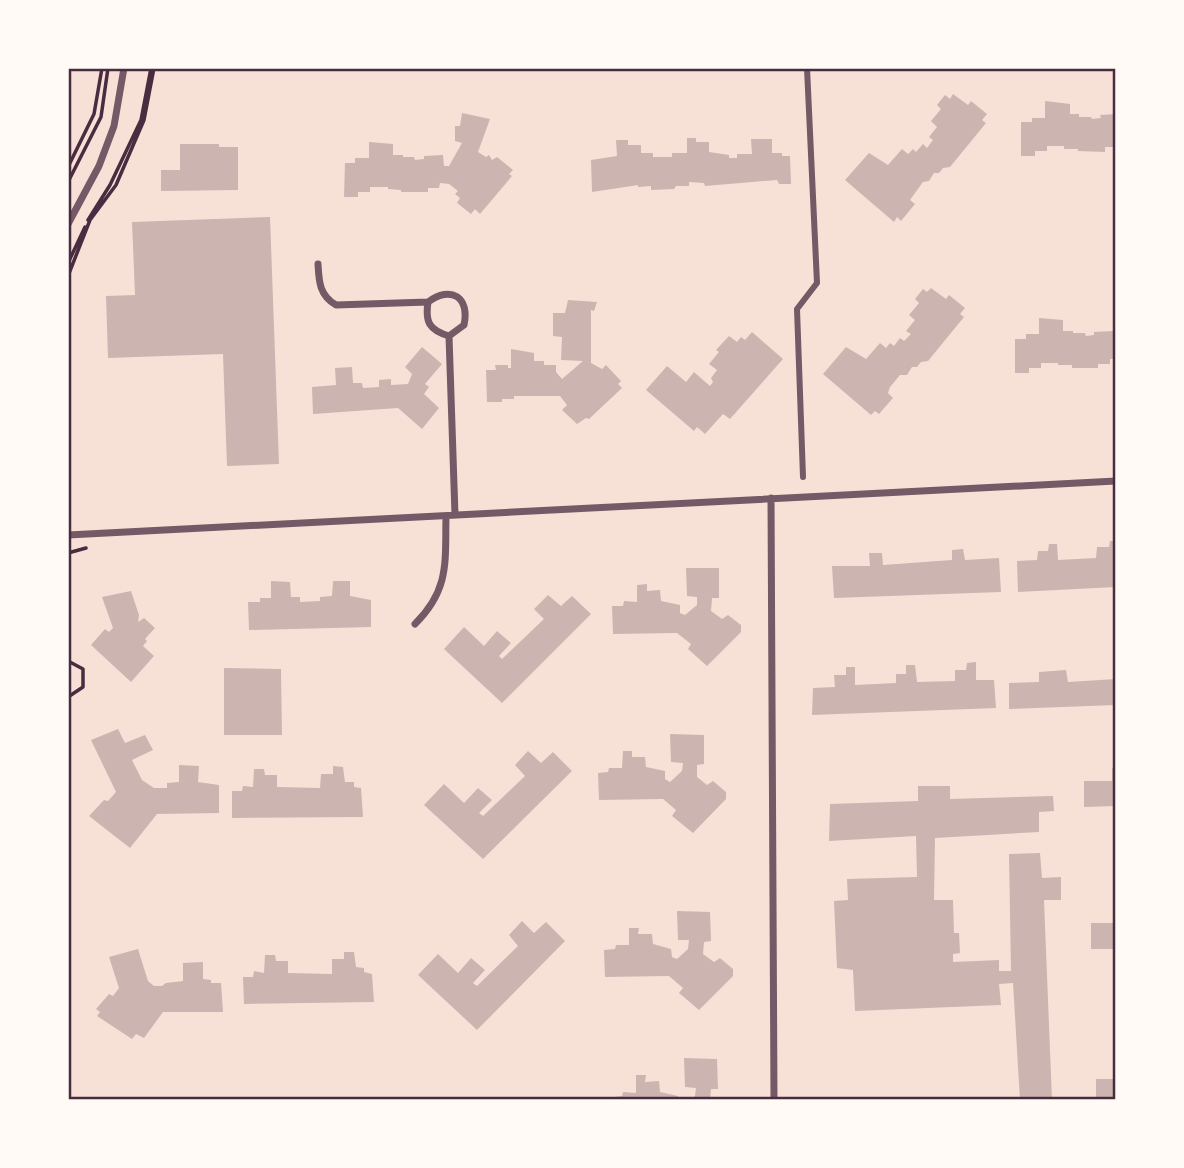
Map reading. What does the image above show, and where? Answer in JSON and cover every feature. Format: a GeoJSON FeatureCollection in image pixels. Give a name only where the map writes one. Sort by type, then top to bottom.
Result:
{"type":"FeatureCollection","features":[{"type":"Feature","properties":{"kind":"street"},"geometry":{"type":"LineString","coordinates":[[68,224],[99,166],[114,126],[124,68]]}},
{"type":"Feature","properties":{"kind":"street"},"geometry":{"type":"LineString","coordinates":[[803,477],[797,309],[817,283],[807,68]]}},
{"type":"Feature","properties":{"kind":"street"},"geometry":{"type":"LineString","coordinates":[[317,264],[320,287],[327,300],[335,305],[428,302],[438,294],[449,293],[461,300],[467,311],[464,325],[449,336]]}},
{"type":"Feature","properties":{"kind":"street"},"geometry":{"type":"LineString","coordinates":[[428,302],[426,315],[430,325],[437,332],[449,336]]}},
{"type":"Feature","properties":{"kind":"street"},"geometry":{"type":"LineString","coordinates":[[449,336],[455,515]]}},
{"type":"Feature","properties":{"kind":"street"},"geometry":{"type":"LineString","coordinates":[[68,535],[1116,481]]}},
{"type":"Feature","properties":{"kind":"street"},"geometry":{"type":"LineString","coordinates":[[771,498],[774,1100]]}},
{"type":"Feature","properties":{"kind":"street"},"geometry":{"type":"LineString","coordinates":[[415,624],[428,612],[442,587],[446,516]]}},
{"type":"Feature","properties":{"kind":"path"},"geometry":{"type":"LineString","coordinates":[[68,167],[94,114],[102,68]]}},
{"type":"Feature","properties":{"kind":"path"},"geometry":{"type":"LineString","coordinates":[[68,182],[101,117],[108,68]]}},
{"type":"Feature","properties":{"kind":"path"},"geometry":{"type":"LineString","coordinates":[[68,263],[89,217],[110,185],[141,120],[152,68]]}},
{"type":"Feature","properties":{"kind":"path"},"geometry":{"type":"LineString","coordinates":[[68,276],[90,220],[116,185],[144,120],[152,68]]}},
{"type":"Feature","properties":{"kind":"path"},"geometry":{"type":"LineString","coordinates":[[68,662],[83,669],[83,687],[68,697]]}},
{"type":"Feature","properties":{"kind":"building"},"geometry":{"type":"Polygon","coordinates":[[[953,94],[968,105],[971,101],[987,114],[982,120],[986,123],[950,167],[934,173],[929,181],[923,182],[910,200],[915,204],[901,221],[897,217],[894,222],[845,180],[869,153],[888,165],[902,149],[908,154],[913,149],[916,152],[923,144],[927,148],[933,140],[929,137],[937,127],[931,121],[941,109],[937,105],[945,95],[950,99],[953,94]]]}},
{"type":"Feature","properties":{"kind":"building"},"geometry":{"type":"Polygon","coordinates":[[[1045,101],[1070,104],[1070,114],[1079,114],[1079,117],[1092,119],[1101,118],[1100,115],[1116,114],[1116,147],[1105,147],[1105,152],[1047,146],[1047,151],[1035,151],[1035,156],[1021,156],[1021,122],[1032,122],[1032,118],[1045,118],[1045,101]]]}},
{"type":"Feature","properties":{"kind":"building"},"geometry":{"type":"Polygon","coordinates":[[[462,113],[490,119],[478,152],[486,157],[489,155],[492,160],[497,157],[513,170],[509,174],[512,176],[480,214],[475,209],[471,214],[457,203],[460,198],[455,194],[458,191],[449,184],[440,183],[439,188],[428,188],[428,192],[401,192],[388,187],[370,187],[370,192],[358,192],[358,197],[344,197],[345,163],[355,163],[355,158],[369,158],[369,142],[393,144],[393,155],[414,157],[415,160],[424,159],[424,156],[443,155],[444,166],[449,166],[462,143],[455,141],[455,126],[460,126],[462,113]]]}},
{"type":"Feature","properties":{"kind":"building"},"geometry":{"type":"Polygon","coordinates":[[[687,138],[696,138],[696,142],[709,142],[709,152],[729,155],[729,158],[737,158],[737,154],[752,154],[751,139],[772,139],[772,153],[790,156],[791,184],[779,184],[777,180],[705,186],[704,183],[689,182],[689,186],[676,186],[674,189],[651,190],[651,186],[638,185],[592,192],[591,160],[617,156],[616,140],[628,140],[628,145],[641,145],[641,153],[653,153],[653,157],[672,157],[672,153],[687,153],[687,138]]]}},
{"type":"Feature","properties":{"kind":"building"},"geometry":{"type":"Polygon","coordinates":[[[180,144],[238,147],[238,190],[161,191],[161,170],[180,170],[180,144]]]}},
{"type":"Feature","properties":{"kind":"building"},"geometry":{"type":"Polygon","coordinates":[[[270,217],[279,464],[227,466],[223,354],[108,358],[106,296],[135,295],[132,222],[270,217]]]}},
{"type":"Feature","properties":{"kind":"building"},"geometry":{"type":"Polygon","coordinates":[[[931,288],[946,299],[949,295],[965,308],[960,314],[964,317],[928,361],[912,367],[907,375],[900,375],[888,393],[893,398],[879,414],[875,411],[871,415],[823,374],[846,347],[866,359],[880,343],[886,348],[890,343],[894,346],[900,338],[904,341],[911,334],[906,331],[915,320],[909,315],[919,303],[915,299],[923,289],[927,292],[931,288]]]}},
{"type":"Feature","properties":{"kind":"building"},"geometry":{"type":"Polygon","coordinates":[[[568,300],[597,302],[594,311],[591,310],[591,363],[602,369],[606,365],[621,381],[618,384],[622,388],[589,419],[577,424],[562,410],[567,405],[560,396],[514,396],[514,399],[502,399],[502,402],[487,402],[486,370],[496,370],[495,365],[508,365],[508,368],[511,368],[511,349],[534,353],[534,361],[544,361],[544,365],[556,365],[556,372],[562,379],[583,361],[561,360],[562,337],[553,336],[553,313],[565,313],[568,300]]]}},
{"type":"Feature","properties":{"kind":"building"},"geometry":{"type":"Polygon","coordinates":[[[1039,318],[1063,320],[1063,331],[1085,333],[1086,336],[1094,335],[1094,332],[1114,331],[1116,359],[1110,359],[1110,364],[1098,364],[1098,368],[1072,368],[1072,365],[1041,363],[1041,368],[1029,368],[1029,373],[1015,373],[1015,339],[1026,339],[1026,334],[1039,334],[1039,318]]]}},
{"type":"Feature","properties":{"kind":"building"},"geometry":{"type":"Polygon","coordinates":[[[752,332],[783,359],[730,419],[723,414],[705,434],[697,427],[694,431],[646,390],[667,366],[686,382],[694,372],[710,386],[713,382],[711,378],[717,370],[709,364],[719,352],[716,350],[729,336],[737,342],[741,337],[745,340],[752,332]]]}},
{"type":"Feature","properties":{"kind":"building"},"geometry":{"type":"Polygon","coordinates":[[[422,347],[442,364],[425,384],[429,387],[424,394],[439,408],[422,429],[398,408],[313,414],[312,387],[336,385],[335,368],[352,367],[353,383],[362,383],[363,388],[379,387],[379,380],[391,379],[391,385],[408,384],[412,374],[405,367],[422,347]]]}},
{"type":"Feature","properties":{"kind":"building"},"geometry":{"type":"Polygon","coordinates":[[[1110,541],[1116,541],[1116,587],[1018,592],[1017,561],[1037,560],[1038,551],[1048,551],[1049,544],[1057,544],[1058,560],[1096,558],[1097,547],[1109,547],[1110,541]]]}},
{"type":"Feature","properties":{"kind":"building"},"geometry":{"type":"Polygon","coordinates":[[[963,549],[965,560],[999,558],[1001,592],[834,598],[832,566],[870,566],[869,553],[882,553],[883,565],[952,560],[952,550],[963,549]]]}},
{"type":"Feature","properties":{"kind":"building"},"geometry":{"type":"Polygon","coordinates":[[[686,568],[719,568],[719,598],[712,598],[711,611],[722,619],[728,615],[741,625],[741,632],[707,666],[688,649],[691,644],[677,633],[613,634],[612,606],[623,606],[624,601],[637,602],[637,585],[647,584],[647,591],[660,590],[661,601],[680,605],[680,613],[685,615],[697,605],[697,597],[687,596],[686,568]]]}},
{"type":"Feature","properties":{"kind":"building"},"geometry":{"type":"Polygon","coordinates":[[[271,581],[290,582],[291,597],[300,597],[300,602],[320,601],[320,597],[332,596],[333,581],[350,581],[350,596],[371,600],[371,627],[249,630],[248,602],[271,598],[271,581]]]}},
{"type":"Feature","properties":{"kind":"building"},"geometry":{"type":"Polygon","coordinates":[[[131,591],[139,615],[138,622],[144,618],[155,628],[145,639],[147,641],[143,646],[154,656],[131,682],[91,645],[105,629],[109,632],[113,628],[102,597],[131,591]]]}},
{"type":"Feature","properties":{"kind":"building"},"geometry":{"type":"Polygon","coordinates":[[[548,595],[561,606],[572,596],[591,614],[502,703],[444,649],[464,627],[484,646],[497,631],[511,643],[499,656],[502,659],[544,619],[534,609],[548,595]]]}},
{"type":"Feature","properties":{"kind":"building"},"geometry":{"type":"Polygon","coordinates":[[[976,662],[976,680],[994,680],[996,708],[812,715],[813,688],[835,687],[834,675],[846,675],[846,667],[855,667],[855,685],[896,683],[896,674],[906,674],[906,665],[915,665],[917,682],[955,681],[955,670],[966,670],[967,663],[976,662]]]}},
{"type":"Feature","properties":{"kind":"building"},"geometry":{"type":"Polygon","coordinates":[[[224,668],[281,669],[282,735],[224,735],[224,668]]]}},
{"type":"Feature","properties":{"kind":"building"},"geometry":{"type":"Polygon","coordinates":[[[1066,670],[1068,682],[1116,679],[1116,705],[1009,709],[1009,683],[1039,682],[1039,672],[1066,670]]]}},
{"type":"Feature","properties":{"kind":"building"},"geometry":{"type":"Polygon","coordinates":[[[118,729],[125,743],[145,735],[153,750],[132,760],[142,780],[154,788],[167,788],[167,783],[179,782],[179,765],[199,766],[198,782],[219,785],[219,813],[157,814],[130,848],[89,816],[116,792],[91,740],[118,729]]]}},
{"type":"Feature","properties":{"kind":"building"},"geometry":{"type":"Polygon","coordinates":[[[670,734],[704,735],[704,764],[697,765],[697,777],[707,785],[713,781],[726,792],[726,799],[693,833],[672,816],[676,810],[663,799],[599,800],[598,773],[608,772],[609,768],[622,768],[623,751],[632,751],[632,757],[645,757],[646,767],[665,771],[665,779],[670,782],[682,771],[683,763],[671,762],[670,734]]]}},
{"type":"Feature","properties":{"kind":"building"},"geometry":{"type":"Polygon","coordinates":[[[528,751],[541,763],[553,752],[572,771],[483,859],[424,805],[444,784],[464,803],[478,788],[492,800],[479,813],[483,816],[525,776],[515,765],[528,751]]]}},
{"type":"Feature","properties":{"kind":"building"},"geometry":{"type":"Polygon","coordinates":[[[333,766],[343,767],[345,782],[354,782],[354,787],[361,788],[363,817],[232,818],[232,791],[242,791],[243,786],[253,787],[254,769],[264,769],[265,775],[277,775],[277,787],[320,788],[321,774],[333,774],[333,766]]]}},
{"type":"Feature","properties":{"kind":"building"},"geometry":{"type":"Polygon","coordinates":[[[1112,768],[1116,768],[1116,806],[1084,807],[1084,781],[1112,781],[1112,768]]]}},
{"type":"Feature","properties":{"kind":"building"},"geometry":{"type":"Polygon","coordinates":[[[918,786],[950,786],[950,799],[1053,796],[1054,811],[1039,812],[1039,832],[935,838],[934,900],[953,900],[954,933],[959,933],[960,953],[953,954],[953,962],[999,960],[999,971],[1011,971],[1009,854],[1040,853],[1042,878],[1061,877],[1061,900],[1044,900],[1052,1100],[1020,1100],[1013,983],[999,984],[1001,1005],[855,1011],[853,970],[837,968],[834,901],[848,900],[847,879],[917,877],[916,836],[829,841],[830,804],[918,801],[918,786]]]}},
{"type":"Feature","properties":{"kind":"building"},"geometry":{"type":"Polygon","coordinates":[[[677,911],[710,912],[711,941],[704,942],[703,954],[714,962],[720,958],[733,969],[733,976],[699,1010],[679,993],[683,988],[669,976],[605,977],[604,950],[615,949],[616,945],[629,945],[629,928],[639,928],[638,934],[652,934],[653,944],[671,949],[672,957],[677,959],[688,949],[689,940],[678,940],[677,911]]]}},
{"type":"Feature","properties":{"kind":"building"},"geometry":{"type":"Polygon","coordinates":[[[522,921],[534,933],[546,922],[565,941],[477,1030],[418,975],[438,954],[458,973],[471,958],[485,970],[473,983],[477,986],[518,946],[509,935],[522,921]]]}},
{"type":"Feature","properties":{"kind":"building"},"geometry":{"type":"Polygon","coordinates":[[[1091,923],[1116,923],[1116,949],[1091,949],[1091,923]]]}},
{"type":"Feature","properties":{"kind":"building"},"geometry":{"type":"Polygon","coordinates":[[[138,949],[148,981],[154,986],[183,981],[183,963],[203,962],[203,979],[211,980],[211,983],[221,983],[223,1012],[163,1012],[144,1038],[136,1034],[132,1039],[97,1016],[100,1012],[96,1009],[109,994],[113,996],[119,988],[109,957],[138,949]]]}},
{"type":"Feature","properties":{"kind":"building"},"geometry":{"type":"Polygon","coordinates":[[[344,952],[354,952],[356,967],[364,968],[364,972],[372,974],[374,1002],[244,1004],[243,977],[253,977],[254,971],[264,973],[265,955],[275,955],[276,961],[288,961],[288,973],[332,974],[332,959],[344,959],[344,952]]]}},
{"type":"Feature","properties":{"kind":"building"},"geometry":{"type":"Polygon","coordinates":[[[684,1058],[717,1059],[718,1089],[711,1089],[710,1100],[691,1100],[695,1096],[696,1088],[685,1087],[684,1058]]]}},
{"type":"Feature","properties":{"kind":"building"},"geometry":{"type":"Polygon","coordinates":[[[636,1075],[646,1075],[645,1082],[659,1081],[660,1092],[678,1096],[679,1100],[607,1100],[606,1098],[622,1096],[623,1092],[636,1093],[636,1075]]]}},
{"type":"Feature","properties":{"kind":"building"},"geometry":{"type":"Polygon","coordinates":[[[1096,1079],[1116,1079],[1116,1100],[1096,1100],[1096,1079]]]}}]}
